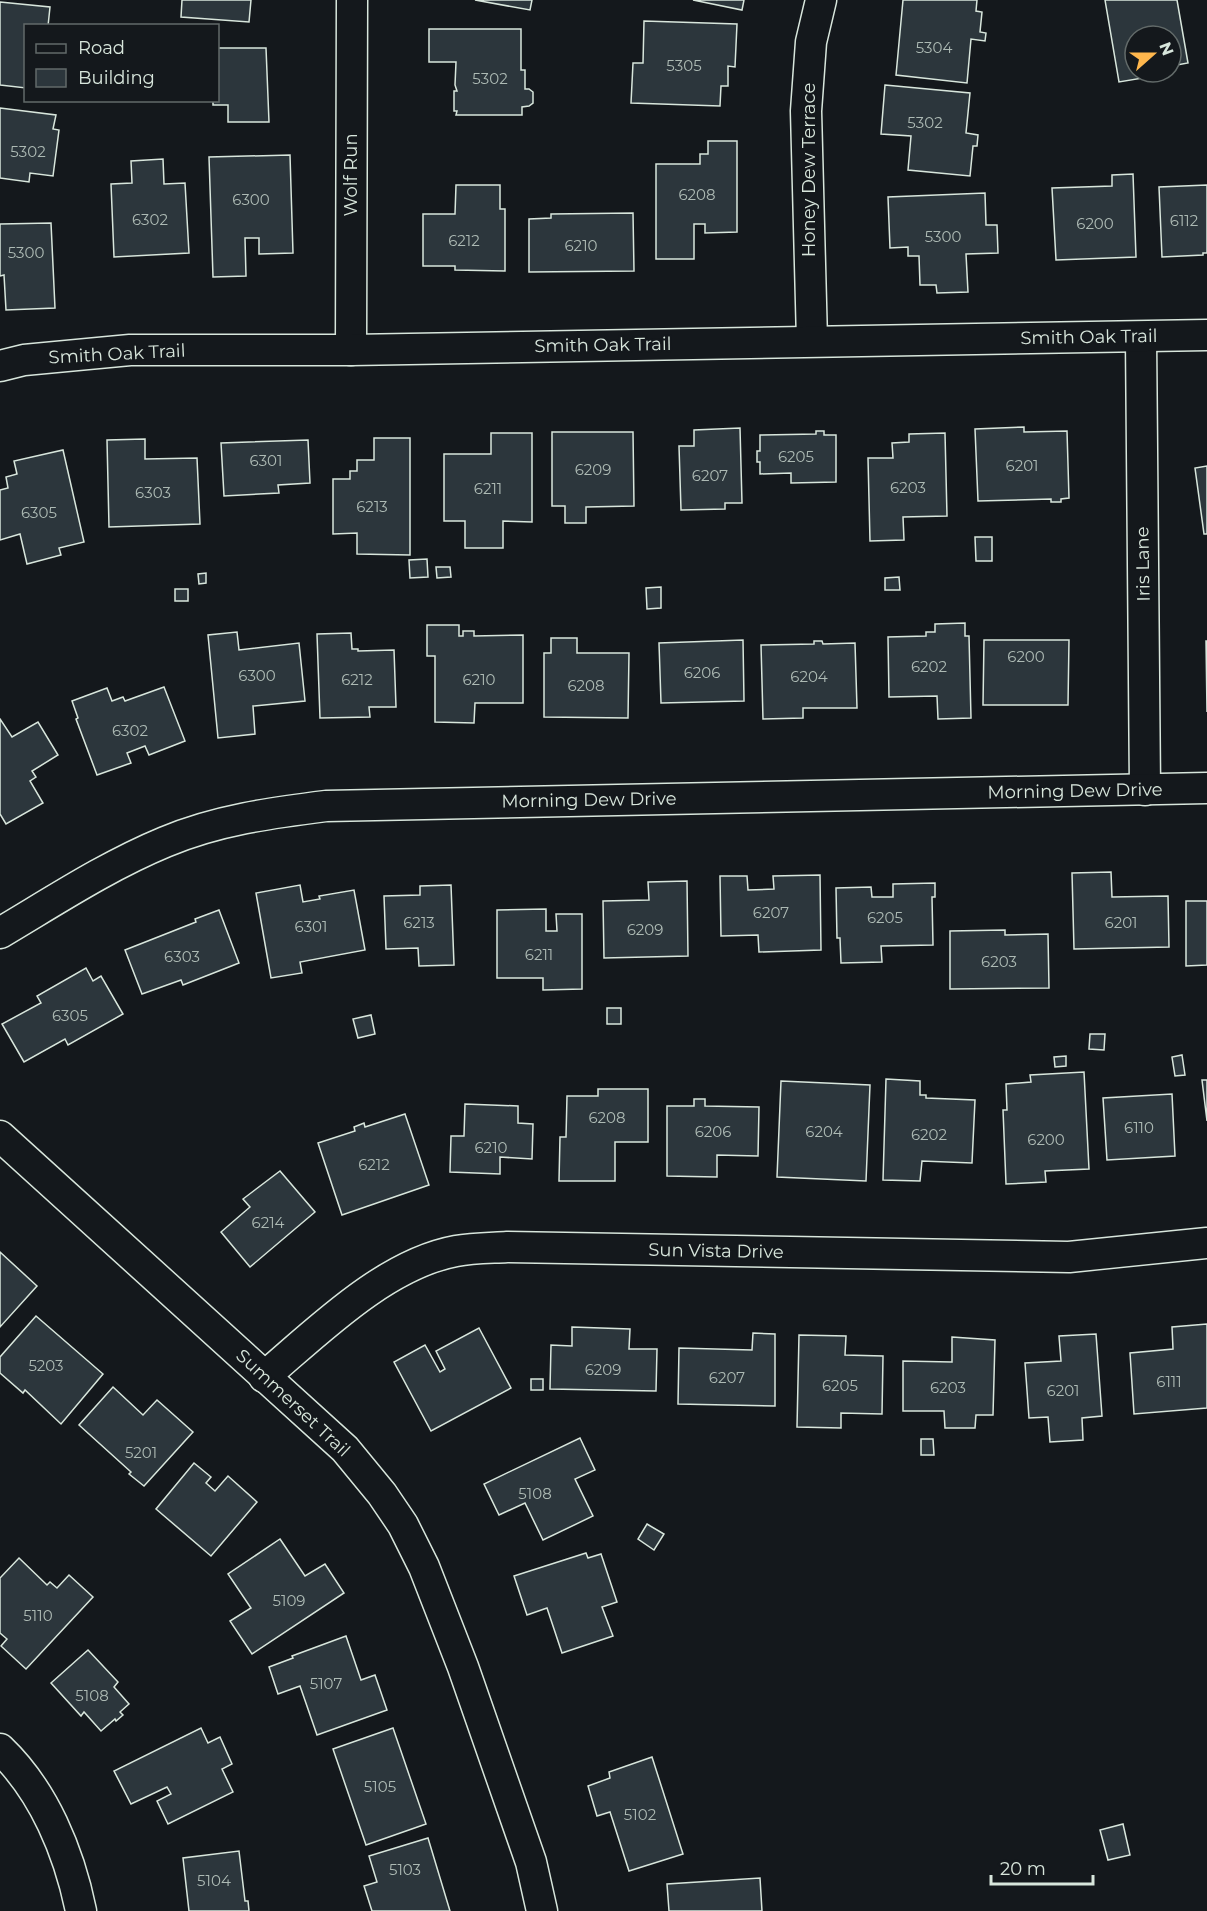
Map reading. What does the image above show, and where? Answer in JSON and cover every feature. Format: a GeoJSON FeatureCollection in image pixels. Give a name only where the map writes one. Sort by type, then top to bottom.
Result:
{"type":"FeatureCollection","features":[{"type":"Feature","properties":{"kind":"street","name":"Wolf Run"},"geometry":{"type":"LineString","coordinates":[[351,350],[352,0]]}},
{"type":"Feature","properties":{"kind":"street","name":"Honey Dew Terrace"},"geometry":{"type":"LineString","coordinates":[[812,341],[806,111],[811,42],[821,0]]}},
{"type":"Feature","properties":{"kind":"street","name":"Smith Oak Trail"},"geometry":{"type":"LineString","coordinates":[[0,366],[24,360],[130,350],[351,350],[1207,335]]}},
{"type":"Feature","properties":{"kind":"street","name":"Iris Lane"},"geometry":{"type":"LineString","coordinates":[[1141,337],[1145,790]]}},
{"type":"Feature","properties":{"kind":"street","name":"Morning Dew Drive"},"geometry":{"type":"LineString","coordinates":[[0,933],[118,863],[156,846],[210,826],[260,814],[326,806],[1207,788]]}},
{"type":"Feature","properties":{"kind":"street","name":"Summerset Trail"},"geometry":{"type":"LineString","coordinates":[[0,1136],[345,1449],[382,1494],[408,1535],[424,1567],[464,1667],[531,1862],[542,1911]]}},
{"type":"Feature","properties":{"kind":"street","name":"Sun Vista Drive"},"geometry":{"type":"LineString","coordinates":[[264,1377],[352,1302],[414,1265],[456,1251],[507,1247],[1069,1257],[1207,1243]]}},
{"type":"Feature","properties":{"kind":"street"},"geometry":{"type":"LineString","coordinates":[[0,1749],[9,1757],[36,1794],[61,1841],[81,1911]]}},
{"type":"Feature","properties":{"kind":"building"},"geometry":{"type":"Polygon","coordinates":[[[182,0],[251,0],[249,22],[181,17],[182,0]]]}},
{"type":"Feature","properties":{"kind":"building"},"geometry":{"type":"Polygon","coordinates":[[[475,0],[532,0],[530,10],[475,0]]]}},
{"type":"Feature","properties":{"kind":"building"},"geometry":{"type":"Polygon","coordinates":[[[693,0],[744,0],[742,10],[693,0]]]}},
{"type":"Feature","properties":{"kind":"building"},"geometry":{"type":"Polygon","coordinates":[[[903,0],[977,0],[976,11],[982,12],[980,32],[986,33],[985,41],[971,39],[967,83],[896,75],[903,0]]]}},
{"type":"Feature","properties":{"kind":"building"},"geometry":{"type":"Polygon","coordinates":[[[1105,0],[1177,0],[1181,24],[1123,24],[1123,81],[1119,82],[1105,0]]]}},
{"type":"Feature","properties":{"kind":"building"},"geometry":{"type":"Polygon","coordinates":[[[0,2],[50,7],[48,24],[24,24],[24,88],[0,85],[0,2]]]}},
{"type":"Feature","properties":{"kind":"building"},"geometry":{"type":"Polygon","coordinates":[[[644,21],[737,24],[735,67],[728,66],[728,86],[721,86],[720,106],[631,103],[633,63],[643,63],[644,21]]]}},
{"type":"Feature","properties":{"kind":"building"},"geometry":{"type":"Polygon","coordinates":[[[429,29],[521,29],[521,70],[525,70],[525,89],[533,92],[533,103],[522,107],[522,115],[456,115],[454,91],[457,91],[456,62],[429,62],[429,29]]]}},
{"type":"Feature","properties":{"kind":"building"},"geometry":{"type":"Polygon","coordinates":[[[1183,34],[1188,63],[1183,64],[1183,34]]]}},
{"type":"Feature","properties":{"kind":"building"},"geometry":{"type":"Polygon","coordinates":[[[219,48],[266,48],[269,122],[228,122],[228,105],[213,105],[213,102],[219,102],[219,48]]]}},
{"type":"Feature","properties":{"kind":"building"},"geometry":{"type":"Polygon","coordinates":[[[885,85],[970,93],[966,133],[978,135],[977,146],[973,146],[970,176],[908,170],[911,136],[881,134],[885,85]]]}},
{"type":"Feature","properties":{"kind":"building"},"geometry":{"type":"Polygon","coordinates":[[[0,108],[56,115],[53,129],[59,130],[53,176],[30,173],[29,182],[0,178],[0,108]]]}},
{"type":"Feature","properties":{"kind":"building"},"geometry":{"type":"Polygon","coordinates":[[[708,141],[737,141],[737,232],[705,233],[705,224],[694,224],[694,259],[656,259],[656,164],[700,164],[700,154],[708,154],[708,141]]]}},
{"type":"Feature","properties":{"kind":"building"},"geometry":{"type":"Polygon","coordinates":[[[290,155],[293,253],[259,254],[259,238],[245,238],[246,276],[213,277],[209,157],[290,155]]]}},
{"type":"Feature","properties":{"kind":"building"},"geometry":{"type":"Polygon","coordinates":[[[163,159],[164,184],[185,183],[189,253],[114,257],[111,184],[132,183],[131,161],[163,159]]]}},
{"type":"Feature","properties":{"kind":"building"},"geometry":{"type":"Polygon","coordinates":[[[1133,174],[1136,257],[1056,260],[1052,188],[1112,186],[1112,175],[1133,174]]]}},
{"type":"Feature","properties":{"kind":"building"},"geometry":{"type":"Polygon","coordinates":[[[456,185],[500,185],[500,209],[505,209],[505,271],[455,270],[455,266],[423,266],[423,214],[455,214],[456,185]]]}},
{"type":"Feature","properties":{"kind":"building"},"geometry":{"type":"Polygon","coordinates":[[[1207,185],[1207,253],[1162,257],[1159,187],[1207,185]]]}},
{"type":"Feature","properties":{"kind":"building"},"geometry":{"type":"Polygon","coordinates":[[[985,193],[986,225],[997,225],[998,253],[966,254],[968,292],[937,293],[936,285],[920,285],[919,256],[908,256],[908,247],[890,248],[888,197],[985,193]]]}},
{"type":"Feature","properties":{"kind":"building"},"geometry":{"type":"Polygon","coordinates":[[[633,213],[634,271],[529,272],[529,219],[551,218],[551,214],[633,213]]]}},
{"type":"Feature","properties":{"kind":"building"},"geometry":{"type":"Polygon","coordinates":[[[51,223],[55,308],[6,310],[4,275],[0,276],[0,224],[51,223]]]}},
{"type":"Feature","properties":{"kind":"building"},"geometry":{"type":"Polygon","coordinates":[[[1024,427],[1024,432],[1067,431],[1069,498],[1061,499],[1061,502],[1051,502],[1051,499],[978,501],[975,429],[1024,427]]]}},
{"type":"Feature","properties":{"kind":"building"},"geometry":{"type":"Polygon","coordinates":[[[740,428],[742,503],[725,503],[725,509],[681,510],[679,446],[694,446],[694,430],[740,428]]]}},
{"type":"Feature","properties":{"kind":"building"},"geometry":{"type":"Polygon","coordinates":[[[816,431],[824,431],[824,435],[836,435],[836,482],[791,483],[791,473],[760,474],[757,451],[760,451],[760,435],[816,434],[816,431]]]}},
{"type":"Feature","properties":{"kind":"building"},"geometry":{"type":"Polygon","coordinates":[[[552,432],[633,432],[634,506],[586,507],[586,523],[565,523],[565,506],[552,506],[552,432]]]}},
{"type":"Feature","properties":{"kind":"building"},"geometry":{"type":"Polygon","coordinates":[[[491,433],[532,433],[532,522],[503,521],[503,548],[465,548],[465,521],[444,521],[444,454],[491,454],[491,433]]]}},
{"type":"Feature","properties":{"kind":"building"},"geometry":{"type":"Polygon","coordinates":[[[945,433],[947,516],[903,517],[904,540],[870,541],[868,458],[893,458],[892,443],[909,442],[909,434],[945,433]]]}},
{"type":"Feature","properties":{"kind":"building"},"geometry":{"type":"Polygon","coordinates":[[[374,438],[410,438],[410,555],[357,554],[357,533],[333,534],[333,479],[350,479],[350,471],[357,471],[357,460],[374,460],[374,438]]]}},
{"type":"Feature","properties":{"kind":"building"},"geometry":{"type":"Polygon","coordinates":[[[145,439],[145,459],[197,458],[200,524],[109,527],[107,440],[145,439]]]}},
{"type":"Feature","properties":{"kind":"building"},"geometry":{"type":"Polygon","coordinates":[[[308,440],[310,483],[278,485],[279,493],[224,496],[221,443],[308,440]]]}},
{"type":"Feature","properties":{"kind":"building"},"geometry":{"type":"Polygon","coordinates":[[[63,450],[84,542],[59,548],[61,555],[27,564],[20,534],[0,540],[0,490],[8,488],[6,477],[17,474],[14,461],[63,450]]]}},
{"type":"Feature","properties":{"kind":"building"},"geometry":{"type":"Polygon","coordinates":[[[1207,466],[1207,534],[1204,534],[1195,468],[1207,466]]]}},
{"type":"Feature","properties":{"kind":"building"},"geometry":{"type":"Polygon","coordinates":[[[975,537],[992,537],[992,561],[976,561],[975,537]]]}},
{"type":"Feature","properties":{"kind":"building"},"geometry":{"type":"Polygon","coordinates":[[[427,559],[428,577],[410,578],[409,560],[427,559]]]}},
{"type":"Feature","properties":{"kind":"building"},"geometry":{"type":"Polygon","coordinates":[[[436,567],[450,567],[451,577],[437,578],[436,567]]]}},
{"type":"Feature","properties":{"kind":"building"},"geometry":{"type":"Polygon","coordinates":[[[206,573],[206,583],[199,584],[198,574],[206,573]]]}},
{"type":"Feature","properties":{"kind":"building"},"geometry":{"type":"Polygon","coordinates":[[[899,577],[900,590],[885,590],[885,578],[899,577]]]}},
{"type":"Feature","properties":{"kind":"building"},"geometry":{"type":"Polygon","coordinates":[[[661,587],[661,608],[647,609],[646,588],[661,587]]]}},
{"type":"Feature","properties":{"kind":"building"},"geometry":{"type":"Polygon","coordinates":[[[175,589],[188,589],[188,601],[175,601],[175,589]]]}},
{"type":"Feature","properties":{"kind":"building"},"geometry":{"type":"Polygon","coordinates":[[[965,623],[965,636],[969,636],[971,718],[938,719],[937,696],[889,697],[888,637],[926,636],[926,632],[935,632],[935,624],[965,623]]]}},
{"type":"Feature","properties":{"kind":"building"},"geometry":{"type":"Polygon","coordinates":[[[427,625],[459,625],[459,636],[463,636],[463,631],[474,631],[474,636],[523,635],[523,703],[475,703],[474,723],[435,722],[435,656],[427,656],[427,625]]]}},
{"type":"Feature","properties":{"kind":"building"},"geometry":{"type":"Polygon","coordinates":[[[237,632],[239,650],[299,643],[305,701],[253,706],[255,734],[218,738],[208,635],[237,632]]]}},
{"type":"Feature","properties":{"kind":"building"},"geometry":{"type":"Polygon","coordinates":[[[351,633],[352,649],[358,649],[358,651],[394,650],[396,707],[369,707],[370,717],[320,718],[317,634],[351,633]]]}},
{"type":"Feature","properties":{"kind":"building"},"geometry":{"type":"Polygon","coordinates":[[[551,638],[577,638],[577,653],[629,653],[628,718],[544,717],[544,653],[551,653],[551,638]]]}},
{"type":"Feature","properties":{"kind":"building"},"geometry":{"type":"Polygon","coordinates":[[[743,640],[744,701],[661,703],[659,643],[743,640]]]}},
{"type":"Feature","properties":{"kind":"building"},"geometry":{"type":"Polygon","coordinates":[[[984,640],[1069,640],[1068,705],[983,705],[984,640]]]}},
{"type":"Feature","properties":{"kind":"building"},"geometry":{"type":"Polygon","coordinates":[[[814,641],[822,641],[823,644],[855,643],[857,708],[803,708],[803,718],[763,719],[761,645],[814,644],[814,641]]]}},
{"type":"Feature","properties":{"kind":"building"},"geometry":{"type":"Polygon","coordinates":[[[1206,641],[1207,641],[1207,712],[1206,641]]]}},
{"type":"Feature","properties":{"kind":"building"},"geometry":{"type":"Polygon","coordinates":[[[164,687],[185,741],[149,755],[145,746],[127,753],[131,763],[97,775],[76,719],[78,718],[72,701],[107,688],[112,701],[123,697],[125,701],[164,687]]]}},
{"type":"Feature","properties":{"kind":"building"},"geometry":{"type":"Polygon","coordinates":[[[0,719],[12,737],[38,722],[58,755],[32,771],[36,777],[30,781],[43,803],[6,824],[0,814],[0,719]]]}},
{"type":"Feature","properties":{"kind":"building"},"geometry":{"type":"Polygon","coordinates":[[[1111,872],[1112,897],[1168,896],[1169,947],[1074,949],[1072,873],[1111,872]]]}},
{"type":"Feature","properties":{"kind":"building"},"geometry":{"type":"Polygon","coordinates":[[[820,875],[821,950],[759,952],[758,935],[721,936],[720,876],[747,876],[748,890],[774,889],[773,876],[820,875]]]}},
{"type":"Feature","properties":{"kind":"building"},"geometry":{"type":"Polygon","coordinates":[[[687,881],[688,956],[604,958],[603,901],[649,900],[648,882],[687,881]]]}},
{"type":"Feature","properties":{"kind":"building"},"geometry":{"type":"Polygon","coordinates":[[[935,883],[935,897],[932,897],[933,945],[881,946],[882,962],[841,963],[840,938],[837,938],[836,888],[871,887],[872,897],[893,897],[893,884],[935,883]]]}},
{"type":"Feature","properties":{"kind":"building"},"geometry":{"type":"Polygon","coordinates":[[[300,885],[303,902],[320,899],[319,896],[354,890],[365,950],[300,962],[302,973],[271,978],[256,893],[300,885]]]}},
{"type":"Feature","properties":{"kind":"building"},"geometry":{"type":"Polygon","coordinates":[[[451,885],[454,965],[419,966],[418,948],[386,949],[384,896],[420,895],[420,886],[451,885]]]}},
{"type":"Feature","properties":{"kind":"building"},"geometry":{"type":"Polygon","coordinates":[[[1186,901],[1207,901],[1207,965],[1186,966],[1186,901]]]}},
{"type":"Feature","properties":{"kind":"building"},"geometry":{"type":"Polygon","coordinates":[[[546,909],[546,931],[557,931],[556,914],[582,914],[582,989],[543,990],[543,978],[497,978],[497,910],[546,909]]]}},
{"type":"Feature","properties":{"kind":"building"},"geometry":{"type":"Polygon","coordinates":[[[219,910],[239,963],[183,985],[181,980],[142,994],[125,950],[196,922],[195,919],[219,910]]]}},
{"type":"Feature","properties":{"kind":"building"},"geometry":{"type":"Polygon","coordinates":[[[1005,930],[1005,935],[1048,934],[1049,988],[950,989],[950,931],[1005,930]]]}},
{"type":"Feature","properties":{"kind":"building"},"geometry":{"type":"Polygon","coordinates":[[[86,968],[93,981],[101,976],[123,1014],[68,1045],[65,1039],[24,1062],[2,1024],[41,1003],[37,996],[86,968]]]}},
{"type":"Feature","properties":{"kind":"building"},"geometry":{"type":"Polygon","coordinates":[[[607,1008],[621,1008],[621,1024],[607,1024],[607,1008]]]}},
{"type":"Feature","properties":{"kind":"building"},"geometry":{"type":"Polygon","coordinates":[[[371,1015],[375,1034],[358,1038],[353,1019],[371,1015]]]}},
{"type":"Feature","properties":{"kind":"building"},"geometry":{"type":"Polygon","coordinates":[[[1090,1034],[1105,1034],[1104,1050],[1089,1049],[1090,1034]]]}},
{"type":"Feature","properties":{"kind":"building"},"geometry":{"type":"Polygon","coordinates":[[[1182,1055],[1185,1075],[1175,1076],[1172,1057],[1182,1055]]]}},
{"type":"Feature","properties":{"kind":"building"},"geometry":{"type":"Polygon","coordinates":[[[1066,1056],[1066,1066],[1055,1067],[1054,1057],[1066,1056]]]}},
{"type":"Feature","properties":{"kind":"building"},"geometry":{"type":"Polygon","coordinates":[[[1084,1072],[1089,1169],[1045,1171],[1046,1182],[1006,1184],[1003,1110],[1007,1110],[1006,1084],[1031,1082],[1030,1075],[1084,1072]]]}},
{"type":"Feature","properties":{"kind":"building"},"geometry":{"type":"Polygon","coordinates":[[[886,1079],[920,1081],[920,1095],[926,1095],[926,1098],[975,1100],[972,1163],[922,1161],[920,1181],[883,1180],[886,1079]]]}},
{"type":"Feature","properties":{"kind":"building"},"geometry":{"type":"Polygon","coordinates":[[[1202,1080],[1207,1080],[1207,1121],[1202,1080]]]}},
{"type":"Feature","properties":{"kind":"building"},"geometry":{"type":"Polygon","coordinates":[[[781,1081],[870,1085],[866,1181],[777,1177],[781,1081]]]}},
{"type":"Feature","properties":{"kind":"building"},"geometry":{"type":"Polygon","coordinates":[[[598,1089],[648,1089],[648,1142],[615,1142],[615,1181],[559,1181],[560,1137],[566,1137],[567,1096],[598,1096],[598,1089]]]}},
{"type":"Feature","properties":{"kind":"building"},"geometry":{"type":"Polygon","coordinates":[[[1172,1094],[1175,1156],[1107,1160],[1103,1098],[1172,1094]]]}},
{"type":"Feature","properties":{"kind":"building"},"geometry":{"type":"Polygon","coordinates":[[[694,1099],[705,1099],[705,1106],[759,1107],[758,1156],[717,1155],[717,1177],[667,1176],[667,1106],[694,1106],[694,1099]]]}},
{"type":"Feature","properties":{"kind":"building"},"geometry":{"type":"Polygon","coordinates":[[[465,1104],[518,1106],[518,1123],[533,1124],[532,1159],[500,1157],[500,1174],[450,1172],[451,1136],[464,1136],[465,1104]]]}},
{"type":"Feature","properties":{"kind":"building"},"geometry":{"type":"Polygon","coordinates":[[[405,1114],[429,1185],[342,1215],[318,1143],[355,1131],[354,1127],[364,1123],[365,1127],[405,1114]]]}},
{"type":"Feature","properties":{"kind":"building"},"geometry":{"type":"Polygon","coordinates":[[[280,1171],[315,1212],[250,1267],[221,1232],[250,1207],[243,1199],[280,1171]]]}},
{"type":"Feature","properties":{"kind":"building"},"geometry":{"type":"Polygon","coordinates":[[[0,1252],[37,1286],[0,1327],[0,1252]]]}},
{"type":"Feature","properties":{"kind":"building"},"geometry":{"type":"Polygon","coordinates":[[[36,1316],[103,1374],[61,1424],[25,1390],[23,1393],[0,1373],[0,1357],[36,1316]]]}},
{"type":"Feature","properties":{"kind":"building"},"geometry":{"type":"Polygon","coordinates":[[[1207,1324],[1207,1408],[1134,1414],[1130,1353],[1173,1349],[1172,1327],[1207,1324]]]}},
{"type":"Feature","properties":{"kind":"building"},"geometry":{"type":"Polygon","coordinates":[[[572,1327],[630,1329],[629,1349],[657,1349],[656,1391],[550,1389],[551,1345],[572,1346],[572,1327]]]}},
{"type":"Feature","properties":{"kind":"building"},"geometry":{"type":"Polygon","coordinates":[[[479,1328],[511,1388],[431,1431],[394,1362],[425,1345],[440,1372],[445,1369],[436,1351],[479,1328]]]}},
{"type":"Feature","properties":{"kind":"building"},"geometry":{"type":"Polygon","coordinates":[[[753,1333],[775,1334],[775,1406],[678,1404],[679,1348],[752,1350],[753,1333]]]}},
{"type":"Feature","properties":{"kind":"building"},"geometry":{"type":"Polygon","coordinates":[[[1096,1334],[1102,1416],[1082,1418],[1083,1440],[1050,1442],[1048,1417],[1029,1418],[1025,1363],[1061,1361],[1059,1336],[1096,1334]]]}},
{"type":"Feature","properties":{"kind":"building"},"geometry":{"type":"Polygon","coordinates":[[[799,1335],[846,1336],[845,1355],[883,1356],[882,1414],[841,1413],[841,1428],[797,1427],[799,1335]]]}},
{"type":"Feature","properties":{"kind":"building"},"geometry":{"type":"Polygon","coordinates":[[[952,1337],[995,1340],[993,1415],[976,1415],[975,1428],[945,1428],[944,1411],[903,1411],[903,1361],[952,1362],[952,1337]]]}},
{"type":"Feature","properties":{"kind":"building"},"geometry":{"type":"Polygon","coordinates":[[[531,1379],[543,1379],[543,1390],[531,1390],[531,1379]]]}},
{"type":"Feature","properties":{"kind":"building"},"geometry":{"type":"Polygon","coordinates":[[[113,1387],[143,1415],[157,1400],[193,1432],[144,1486],[79,1425],[113,1387]]]}},
{"type":"Feature","properties":{"kind":"building"},"geometry":{"type":"Polygon","coordinates":[[[580,1438],[595,1470],[575,1479],[593,1516],[543,1540],[525,1503],[499,1515],[484,1484],[580,1438]]]}},
{"type":"Feature","properties":{"kind":"building"},"geometry":{"type":"Polygon","coordinates":[[[921,1439],[933,1439],[934,1455],[921,1455],[921,1439]]]}},
{"type":"Feature","properties":{"kind":"building"},"geometry":{"type":"Polygon","coordinates":[[[194,1463],[211,1477],[206,1483],[215,1491],[228,1476],[257,1502],[211,1556],[156,1509],[194,1463]]]}},
{"type":"Feature","properties":{"kind":"building"},"geometry":{"type":"Polygon","coordinates":[[[647,1524],[664,1534],[654,1550],[638,1539],[647,1524]]]}},
{"type":"Feature","properties":{"kind":"building"},"geometry":{"type":"Polygon","coordinates":[[[280,1539],[305,1576],[325,1564],[344,1593],[252,1654],[230,1621],[251,1608],[228,1574],[280,1539]]]}},
{"type":"Feature","properties":{"kind":"building"},"geometry":{"type":"Polygon","coordinates":[[[586,1553],[588,1558],[601,1554],[617,1602],[602,1607],[613,1636],[562,1653],[547,1608],[527,1615],[514,1576],[586,1553]]]}},
{"type":"Feature","properties":{"kind":"building"},"geometry":{"type":"Polygon","coordinates":[[[19,1558],[47,1585],[50,1582],[57,1588],[69,1575],[93,1597],[26,1669],[1,1646],[7,1639],[0,1633],[0,1578],[19,1558]]]}},
{"type":"Feature","properties":{"kind":"building"},"geometry":{"type":"Polygon","coordinates":[[[346,1636],[361,1680],[375,1675],[387,1710],[317,1735],[300,1686],[278,1694],[269,1667],[346,1636]]]}},
{"type":"Feature","properties":{"kind":"building"},"geometry":{"type":"Polygon","coordinates":[[[88,1650],[118,1682],[114,1687],[129,1704],[120,1712],[123,1715],[101,1731],[84,1712],[81,1716],[51,1683],[88,1650]]]}},
{"type":"Feature","properties":{"kind":"building"},"geometry":{"type":"Polygon","coordinates":[[[201,1728],[208,1743],[220,1737],[232,1764],[222,1769],[233,1792],[168,1824],[157,1801],[171,1794],[167,1787],[131,1804],[114,1771],[201,1728]]]}},
{"type":"Feature","properties":{"kind":"building"},"geometry":{"type":"Polygon","coordinates":[[[393,1728],[426,1824],[366,1845],[333,1749],[393,1728]]]}},
{"type":"Feature","properties":{"kind":"building"},"geometry":{"type":"Polygon","coordinates":[[[652,1757],[683,1854],[629,1871],[610,1812],[597,1816],[588,1786],[610,1778],[609,1772],[652,1757]]]}},
{"type":"Feature","properties":{"kind":"building"},"geometry":{"type":"Polygon","coordinates":[[[1123,1824],[1130,1855],[1108,1860],[1100,1830],[1123,1824]]]}},
{"type":"Feature","properties":{"kind":"building"},"geometry":{"type":"Polygon","coordinates":[[[428,1838],[450,1911],[372,1911],[364,1886],[377,1882],[369,1856],[428,1838]]]}},
{"type":"Feature","properties":{"kind":"building"},"geometry":{"type":"Polygon","coordinates":[[[239,1851],[245,1901],[248,1901],[249,1911],[189,1911],[183,1858],[239,1851]]]}},
{"type":"Feature","properties":{"kind":"building"},"geometry":{"type":"Polygon","coordinates":[[[760,1878],[762,1911],[669,1911],[667,1884],[760,1878]]]}}]}
